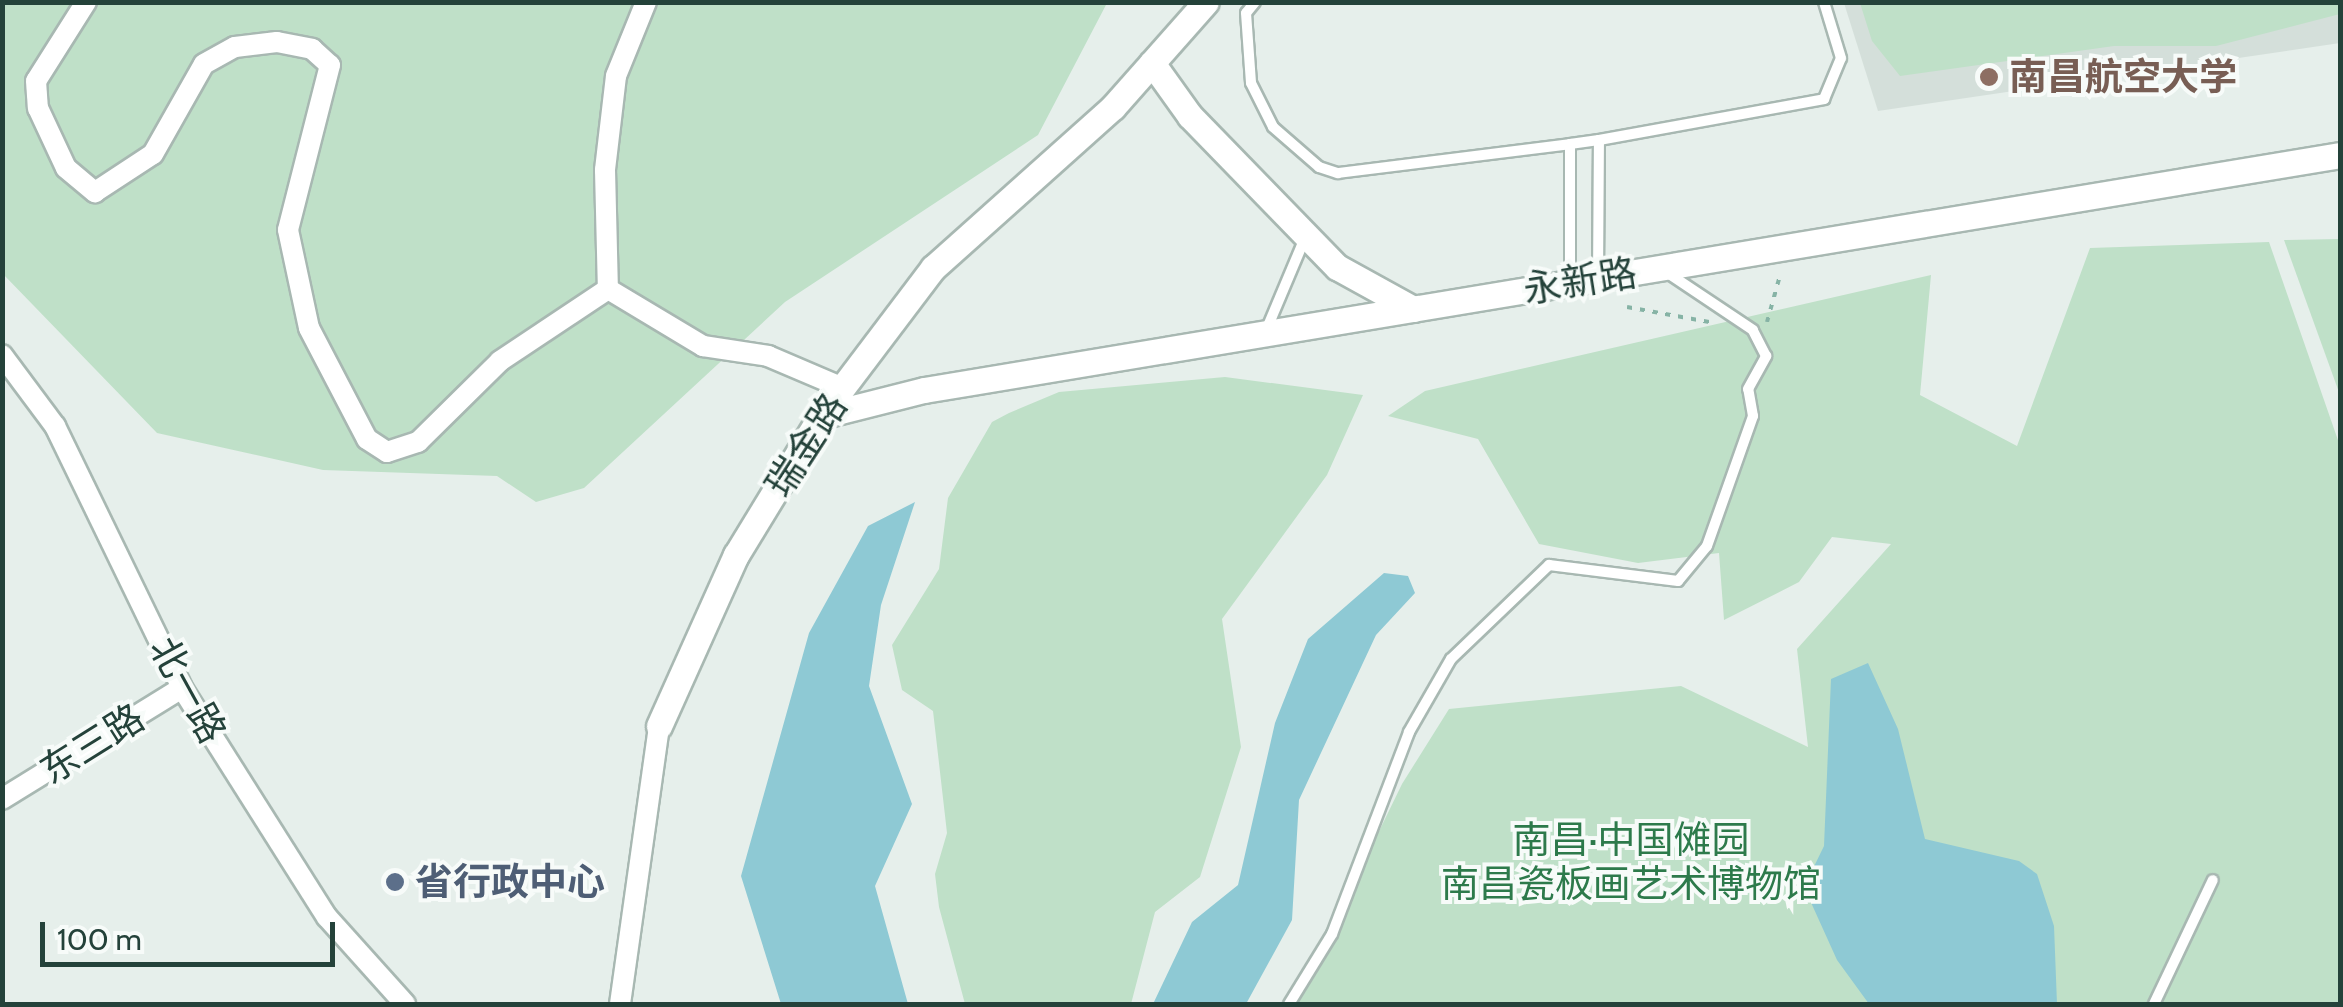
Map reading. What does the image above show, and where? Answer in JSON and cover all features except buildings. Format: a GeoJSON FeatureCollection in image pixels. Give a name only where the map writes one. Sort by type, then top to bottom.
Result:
{"type":"FeatureCollection","features":[{"type":"Feature","properties":{"kind":"street"},"geometry":{"type":"LineString","coordinates":[[86,2],[36,81],[38,108],[66,168],[95,192],[152,154],[204,64],[236,46],[277,42],[312,49],[330,65],[288,230],[310,328],[366,439],[387,452],[418,442],[500,361],[608,289]]}},
{"type":"Feature","properties":{"kind":"street"},"geometry":{"type":"LineString","coordinates":[[608,289],[606,170],[616,76],[646,2]]}},
{"type":"Feature","properties":{"kind":"street","name":"瑞金路"},"geometry":{"type":"LineString","coordinates":[[620,1004],[659,726],[736,555],[821,416],[932,268],[1152,63],[1206,2]]}},
{"type":"Feature","properties":{"kind":"street"},"geometry":{"type":"LineString","coordinates":[[1152,63],[1337,267],[1413,309]]}},
{"type":"Feature","properties":{"kind":"street","name":"永新路"},"geometry":{"type":"LineString","coordinates":[[821,416],[902,394],[2340,155]]}},
{"type":"Feature","properties":{"kind":"street"},"geometry":{"type":"LineString","coordinates":[[608,289],[703,346],[768,356],[842,388]]}},
{"type":"Feature","properties":{"kind":"street","name":"北一路"},"geometry":{"type":"LineString","coordinates":[[2,355],[55,426],[182,688],[327,917],[404,1004]]}},
{"type":"Feature","properties":{"kind":"street","name":"东三路"},"geometry":{"type":"LineString","coordinates":[[2,800],[182,688]]}},
{"type":"Feature","properties":{"kind":"lane"},"geometry":{"type":"LineString","coordinates":[[1255,2],[1246,14],[1251,82],[1273,127],[1319,167],[1338,173],[1599,140],[1824,99],[1840,58],[1824,2]]}},
{"type":"Feature","properties":{"kind":"lane"},"geometry":{"type":"LineString","coordinates":[[1598,278],[1599,140]]}},
{"type":"Feature","properties":{"kind":"lane"},"geometry":{"type":"LineString","coordinates":[[1570,144],[1570,283]]}},
{"type":"Feature","properties":{"kind":"lane"},"geometry":{"type":"LineString","coordinates":[[1265,334],[1306,236]]}},
{"type":"Feature","properties":{"kind":"lane"},"geometry":{"type":"LineString","coordinates":[[1289,1004],[1332,934],[1402,748],[1451,659],[1549,565],[1678,580],[1707,546],[1753,416],[1748,390],[1766,356],[1753,330],[1662,268]]}},
{"type":"Feature","properties":{"kind":"lane"},"geometry":{"type":"LineString","coordinates":[[2154,1004],[2213,880]]}},
{"type":"Feature","properties":{"kind":"shaded area","name":"南昌航空大学"},"geometry":{"type":"Polygon","coordinates":[[[1844,3],[2340,3],[2340,43],[1878,111],[1844,3]]]}},
{"type":"Feature","properties":{"kind":"green space","name":"南昌航空大学"},"geometry":{"type":"Polygon","coordinates":[[[2340,2],[2340,14],[2216,46],[2114,46],[1900,76],[1872,41],[1860,3],[2340,2]]]}},
{"type":"Feature","properties":{"kind":"green space"},"geometry":{"type":"Polygon","coordinates":[[[3,3],[1107,3],[1038,135],[785,302],[584,488],[536,502],[497,476],[323,470],[157,433],[3,274],[3,3]]]}},
{"type":"Feature","properties":{"kind":"green space"},"geometry":{"type":"Polygon","coordinates":[[[2340,239],[2340,395],[2284,240],[2340,239]]]}},
{"type":"Feature","properties":{"kind":"green space","name":"南昌·中国傩园 南昌瓷板画艺术博物馆"},"geometry":{"type":"Polygon","coordinates":[[[2269,242],[2340,446],[2340,1004],[1295,1004],[1402,784],[1449,709],[1681,686],[1808,747],[1797,649],[1891,544],[1832,537],[1799,582],[1724,620],[1719,553],[1638,563],[1539,544],[1478,439],[1388,416],[1425,391],[1931,275],[1920,395],[2017,446],[2090,248],[2269,242]]]}},
{"type":"Feature","properties":{"kind":"green space"},"geometry":{"type":"Polygon","coordinates":[[[1225,377],[1363,395],[1327,475],[1222,619],[1241,747],[1200,877],[1155,912],[1131,1004],[965,1004],[939,907],[935,874],[947,833],[933,711],[902,690],[892,645],[939,569],[948,498],[992,422],[1009,413],[1059,392],[1225,377]]]}},
{"type":"Feature","properties":{"kind":"water"},"geometry":{"type":"Polygon","coordinates":[[[915,502],[881,605],[869,686],[912,804],[875,886],[908,1004],[781,1004],[741,876],[809,633],[868,526],[915,502]]]}},
{"type":"Feature","properties":{"kind":"water"},"geometry":{"type":"Polygon","coordinates":[[[1384,573],[1408,576],[1415,593],[1376,635],[1299,800],[1292,920],[1246,1004],[1153,1004],[1192,922],[1238,885],[1275,723],[1308,639],[1384,573]]]}},
{"type":"Feature","properties":{"kind":"water"},"geometry":{"type":"Polygon","coordinates":[[[1868,663],[1898,729],[1925,839],[2019,861],[2037,874],[2054,926],[2057,1004],[1869,1004],[1837,960],[1804,887],[1824,846],[1831,679],[1868,663]]]}},
{"type":"Feature","properties":{"kind":"place","name":"南昌航空大学"},"geometry":{"type":"Point","coordinates":[1989,77]}},
{"type":"Feature","properties":{"kind":"place","name":"省行政中心"},"geometry":{"type":"Point","coordinates":[395,882]}}]}
